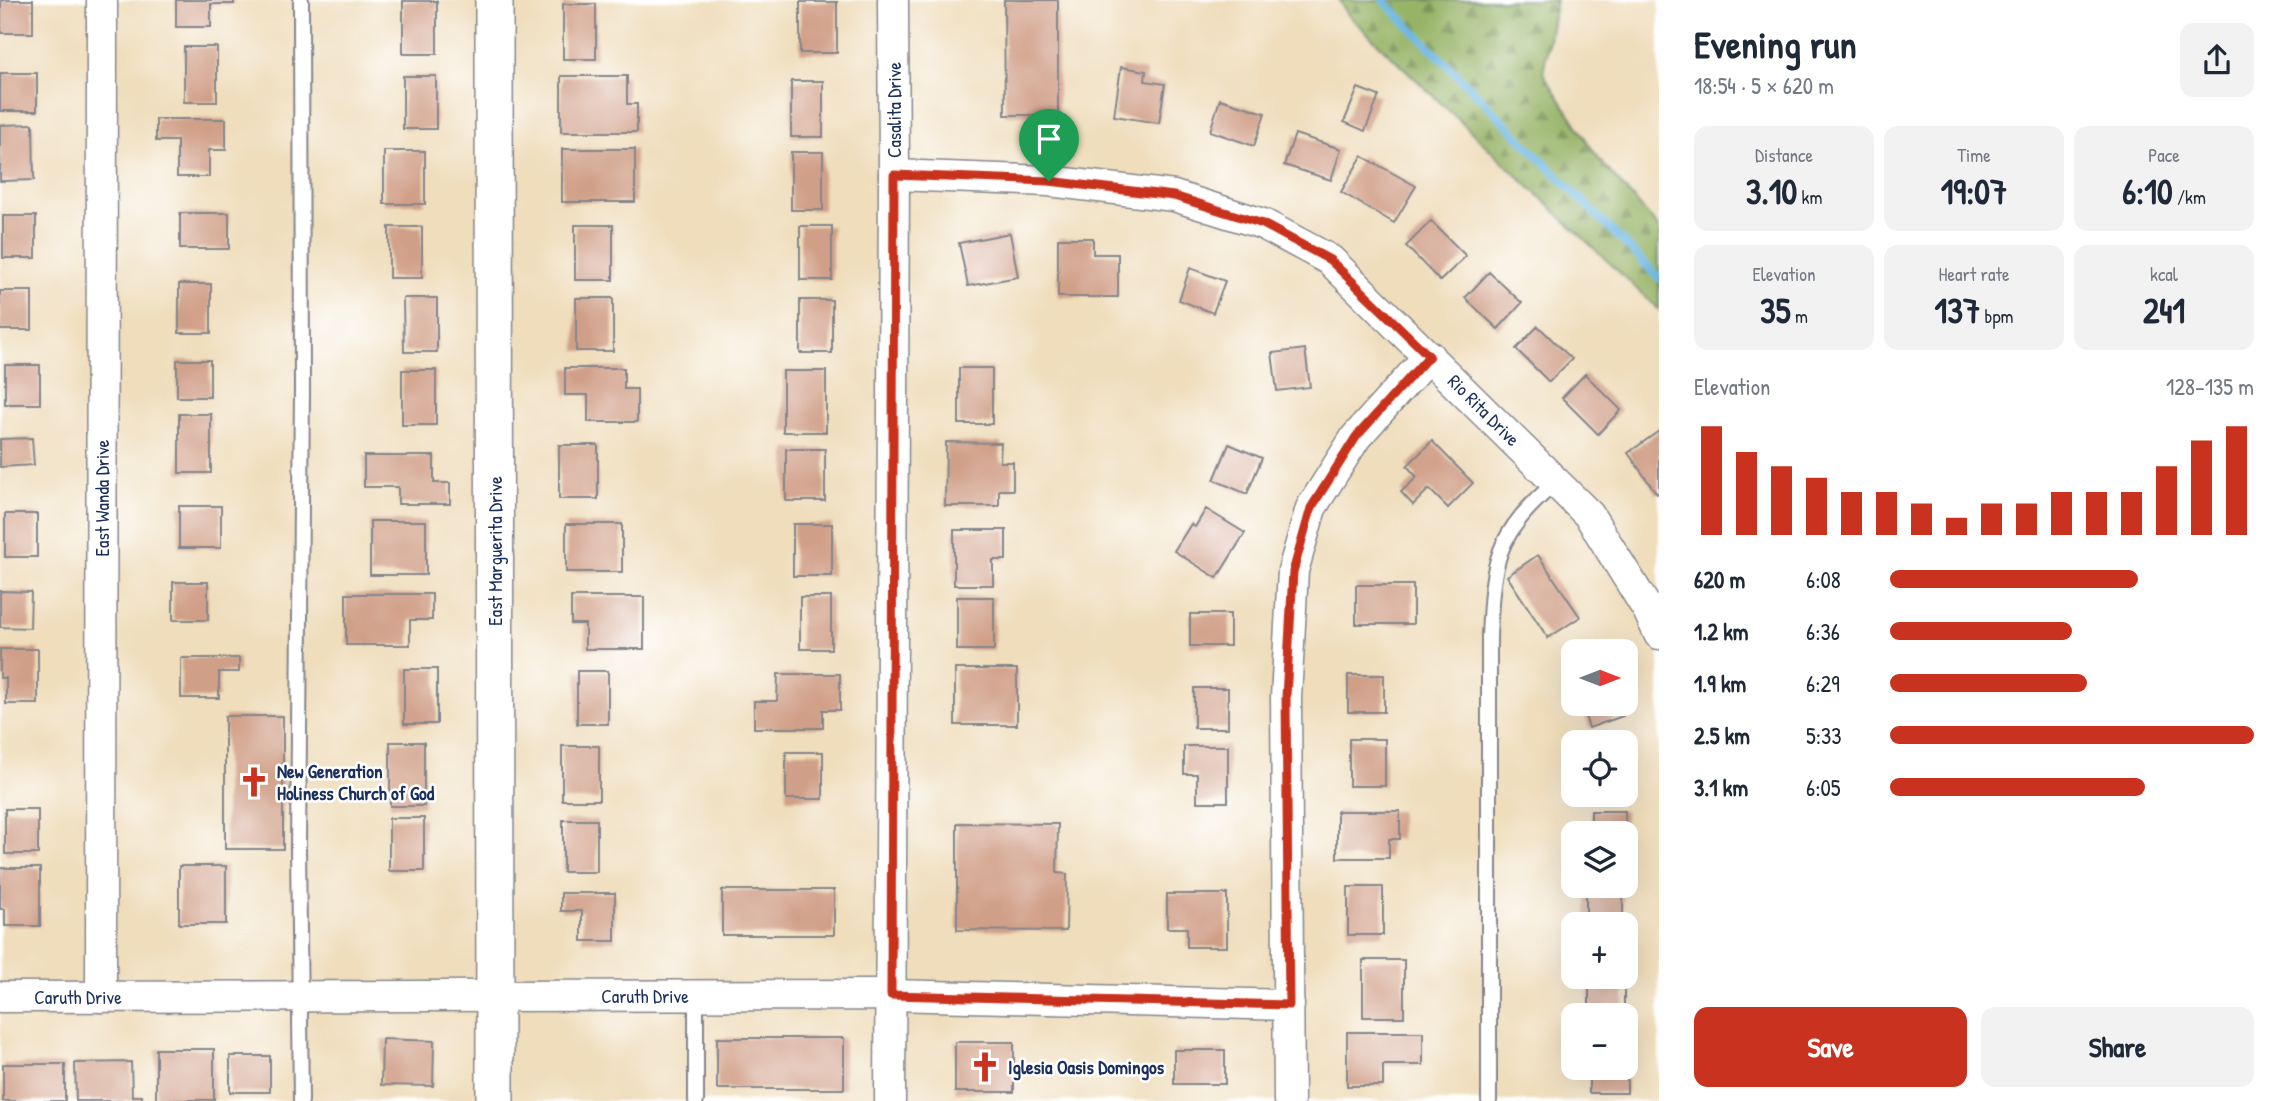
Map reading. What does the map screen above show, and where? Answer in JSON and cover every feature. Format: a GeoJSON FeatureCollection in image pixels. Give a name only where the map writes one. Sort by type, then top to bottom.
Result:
{"type":"FeatureCollection","features":[{"type":"Feature","properties":{"kind":"street","name":"East Wanda Drive"},"geometry":{"type":"LineString","coordinates":[[102,0],[102,997]]}},
{"type":"Feature","properties":{"kind":"street","name":"East Marguerita Drive"},"geometry":{"type":"LineString","coordinates":[[494,0],[495,1101]]}},
{"type":"Feature","properties":{"kind":"street","name":"Casalita Drive"},"geometry":{"type":"LineString","coordinates":[[890,1101],[893,0]]}},
{"type":"Feature","properties":{"kind":"street","name":"Rio Rita Drive"},"geometry":{"type":"LineString","coordinates":[[894,175],[1049,181],[1174,196],[1263,224],[1330,260],[1590,515],[1648,610],[1659,634]]}},
{"type":"Feature","properties":{"kind":"street"},"geometry":{"type":"LineString","coordinates":[[1289,1101],[1286,697],[1293,572],[1311,508],[1356,437],[1429,356]]}},
{"type":"Feature","properties":{"kind":"street","name":"Caruth Drive"},"geometry":{"type":"LineString","coordinates":[[0,997],[891,995],[1289,1005]]}},
{"type":"Feature","properties":{"kind":"lane"},"geometry":{"type":"LineString","coordinates":[[301,0],[302,390],[298,848],[302,997],[301,1101]]}},
{"type":"Feature","properties":{"kind":"lane"},"geometry":{"type":"LineString","coordinates":[[1489,1101],[1489,650],[1493,578],[1509,530],[1531,503],[1556,482]]}},
{"type":"Feature","properties":{"kind":"lane"},"geometry":{"type":"LineString","coordinates":[[696,996],[696,1101]]}},
{"type":"Feature","properties":{"kind":"green space"},"geometry":{"type":"Polygon","coordinates":[[[1339,0],[1556,0],[1543,73],[1600,161],[1659,228],[1659,310],[1347,14],[1339,0]]]}},
{"type":"Feature","properties":{"kind":"building"},"geometry":{"type":"Polygon","coordinates":[[[1,0],[33,0],[33,33],[1,33],[1,0]]]}},
{"type":"Feature","properties":{"kind":"building"},"geometry":{"type":"Polygon","coordinates":[[[176,0],[234,0],[234,4],[211,4],[211,27],[176,27],[176,0]]]}},
{"type":"Feature","properties":{"kind":"building"},"geometry":{"type":"Polygon","coordinates":[[[1004,0],[1058,0],[1058,115],[1005,115],[1004,0]]]}},
{"type":"Feature","properties":{"kind":"building"},"geometry":{"type":"Polygon","coordinates":[[[403,1],[437,1],[437,54],[403,54],[403,1]]]}},
{"type":"Feature","properties":{"kind":"building"},"geometry":{"type":"Polygon","coordinates":[[[800,2],[837,2],[837,53],[800,53],[800,2]]]}},
{"type":"Feature","properties":{"kind":"building"},"geometry":{"type":"Polygon","coordinates":[[[563,4],[596,4],[596,59],[563,59],[563,4]]]}},
{"type":"Feature","properties":{"kind":"building"},"geometry":{"type":"Polygon","coordinates":[[[184,47],[217,47],[217,102],[184,102],[184,47]]]}},
{"type":"Feature","properties":{"kind":"building"},"geometry":{"type":"Polygon","coordinates":[[[1121,67],[1146,71],[1145,81],[1165,84],[1159,123],[1114,116],[1121,67]]]}},
{"type":"Feature","properties":{"kind":"building"},"geometry":{"type":"Polygon","coordinates":[[[0,73],[37,73],[37,111],[0,111],[0,73]]]}},
{"type":"Feature","properties":{"kind":"building"},"geometry":{"type":"Polygon","coordinates":[[[403,76],[436,76],[436,129],[403,129],[403,76]]]}},
{"type":"Feature","properties":{"kind":"building"},"geometry":{"type":"Polygon","coordinates":[[[561,76],[627,76],[627,104],[637,104],[637,132],[561,132],[561,76]]]}},
{"type":"Feature","properties":{"kind":"building"},"geometry":{"type":"Polygon","coordinates":[[[791,81],[823,81],[823,137],[791,137],[791,81]]]}},
{"type":"Feature","properties":{"kind":"building"},"geometry":{"type":"Polygon","coordinates":[[[1358,88],[1379,96],[1365,131],[1344,122],[1358,88]]]}},
{"type":"Feature","properties":{"kind":"building"},"geometry":{"type":"Polygon","coordinates":[[[1220,99],[1265,113],[1254,146],[1210,131],[1220,99]]]}},
{"type":"Feature","properties":{"kind":"building"},"geometry":{"type":"Polygon","coordinates":[[[156,119],[226,119],[226,150],[209,150],[209,177],[177,177],[177,141],[156,141],[156,119]]]}},
{"type":"Feature","properties":{"kind":"building"},"geometry":{"type":"Polygon","coordinates":[[[33,124],[34,180],[0,181],[0,125],[33,124]]]}},
{"type":"Feature","properties":{"kind":"building"},"geometry":{"type":"Polygon","coordinates":[[[1295,134],[1341,149],[1331,180],[1284,165],[1295,134]]]}},
{"type":"Feature","properties":{"kind":"building"},"geometry":{"type":"Polygon","coordinates":[[[562,149],[635,149],[635,202],[562,202],[562,149]]]}},
{"type":"Feature","properties":{"kind":"building"},"geometry":{"type":"Polygon","coordinates":[[[384,151],[425,151],[425,204],[384,204],[384,151]]]}},
{"type":"Feature","properties":{"kind":"building"},"geometry":{"type":"Polygon","coordinates":[[[791,152],[823,152],[823,210],[791,210],[791,152]]]}},
{"type":"Feature","properties":{"kind":"building"},"geometry":{"type":"Polygon","coordinates":[[[1362,156],[1416,186],[1394,223],[1341,192],[1362,156]]]}},
{"type":"Feature","properties":{"kind":"building"},"geometry":{"type":"Polygon","coordinates":[[[180,213],[229,213],[229,249],[180,249],[180,213]]]}},
{"type":"Feature","properties":{"kind":"building"},"geometry":{"type":"Polygon","coordinates":[[[3,216],[36,216],[36,258],[3,258],[3,216]]]}},
{"type":"Feature","properties":{"kind":"building"},"geometry":{"type":"Polygon","coordinates":[[[1431,221],[1466,256],[1440,281],[1406,246],[1431,221]]]}},
{"type":"Feature","properties":{"kind":"building"},"geometry":{"type":"Polygon","coordinates":[[[575,225],[613,225],[613,280],[575,280],[575,225]]]}},
{"type":"Feature","properties":{"kind":"building"},"geometry":{"type":"Polygon","coordinates":[[[800,226],[832,226],[832,280],[800,280],[800,226]]]}},
{"type":"Feature","properties":{"kind":"building"},"geometry":{"type":"Polygon","coordinates":[[[389,227],[422,227],[422,278],[389,278],[389,227]]]}},
{"type":"Feature","properties":{"kind":"building"},"geometry":{"type":"Polygon","coordinates":[[[1010,233],[1018,277],[968,286],[959,243],[1010,233]]]}},
{"type":"Feature","properties":{"kind":"building"},"geometry":{"type":"Polygon","coordinates":[[[1058,238],[1093,238],[1093,254],[1118,254],[1118,297],[1058,297],[1058,238]]]}},
{"type":"Feature","properties":{"kind":"building"},"geometry":{"type":"Polygon","coordinates":[[[1190,268],[1225,281],[1213,313],[1179,300],[1190,268]]]}},
{"type":"Feature","properties":{"kind":"building"},"geometry":{"type":"Polygon","coordinates":[[[1489,272],[1522,303],[1498,329],[1465,298],[1489,272]]]}},
{"type":"Feature","properties":{"kind":"building"},"geometry":{"type":"Polygon","coordinates":[[[179,284],[211,284],[211,333],[179,333],[179,284]]]}},
{"type":"Feature","properties":{"kind":"building"},"geometry":{"type":"Polygon","coordinates":[[[0,291],[32,291],[32,330],[0,330],[0,291]]]}},
{"type":"Feature","properties":{"kind":"building"},"geometry":{"type":"Polygon","coordinates":[[[403,298],[437,298],[437,352],[404,352],[403,298]]]}},
{"type":"Feature","properties":{"kind":"building"},"geometry":{"type":"Polygon","coordinates":[[[576,298],[613,298],[613,351],[576,351],[576,298]]]}},
{"type":"Feature","properties":{"kind":"building"},"geometry":{"type":"Polygon","coordinates":[[[800,300],[832,300],[832,353],[800,353],[800,300]]]}},
{"type":"Feature","properties":{"kind":"building"},"geometry":{"type":"Polygon","coordinates":[[[1538,326],[1572,359],[1549,382],[1516,349],[1538,326]]]}},
{"type":"Feature","properties":{"kind":"building"},"geometry":{"type":"Polygon","coordinates":[[[1305,349],[1310,387],[1277,391],[1272,353],[1305,349]]]}},
{"type":"Feature","properties":{"kind":"building"},"geometry":{"type":"Polygon","coordinates":[[[177,360],[210,360],[210,397],[177,397],[177,360]]]}},
{"type":"Feature","properties":{"kind":"building"},"geometry":{"type":"Polygon","coordinates":[[[5,365],[40,365],[40,404],[5,404],[5,365]]]}},
{"type":"Feature","properties":{"kind":"building"},"geometry":{"type":"Polygon","coordinates":[[[565,368],[624,368],[624,389],[637,389],[637,422],[588,422],[588,395],[565,395],[565,368]]]}},
{"type":"Feature","properties":{"kind":"building"},"geometry":{"type":"Polygon","coordinates":[[[959,368],[992,368],[992,424],[959,424],[959,368]]]}},
{"type":"Feature","properties":{"kind":"building"},"geometry":{"type":"Polygon","coordinates":[[[402,370],[436,370],[436,425],[402,425],[402,370]]]}},
{"type":"Feature","properties":{"kind":"building"},"geometry":{"type":"Polygon","coordinates":[[[783,371],[826,371],[826,432],[783,432],[783,371]]]}},
{"type":"Feature","properties":{"kind":"building"},"geometry":{"type":"Polygon","coordinates":[[[1585,374],[1621,410],[1598,434],[1562,398],[1585,374]]]}},
{"type":"Feature","properties":{"kind":"building"},"geometry":{"type":"Polygon","coordinates":[[[179,414],[211,414],[211,473],[179,473],[179,414]]]}},
{"type":"Feature","properties":{"kind":"building"},"geometry":{"type":"Polygon","coordinates":[[[1659,431],[1659,492],[1657,494],[1628,453],[1659,431]]]}},
{"type":"Feature","properties":{"kind":"building"},"geometry":{"type":"Polygon","coordinates":[[[32,438],[34,465],[0,467],[0,439],[32,438]]]}},
{"type":"Feature","properties":{"kind":"building"},"geometry":{"type":"Polygon","coordinates":[[[1432,441],[1473,483],[1448,508],[1429,489],[1413,505],[1401,492],[1417,477],[1407,466],[1432,441]]]}},
{"type":"Feature","properties":{"kind":"building"},"geometry":{"type":"Polygon","coordinates":[[[946,442],[1001,443],[1000,462],[1013,462],[1013,490],[999,490],[999,506],[945,506],[946,442]]]}},
{"type":"Feature","properties":{"kind":"building"},"geometry":{"type":"Polygon","coordinates":[[[1229,444],[1262,458],[1247,494],[1214,480],[1229,444]]]}},
{"type":"Feature","properties":{"kind":"building"},"geometry":{"type":"Polygon","coordinates":[[[559,445],[598,445],[598,499],[559,499],[559,445]]]}},
{"type":"Feature","properties":{"kind":"building"},"geometry":{"type":"Polygon","coordinates":[[[786,449],[825,449],[825,501],[786,501],[786,449]]]}},
{"type":"Feature","properties":{"kind":"building"},"geometry":{"type":"Polygon","coordinates":[[[364,456],[434,456],[434,483],[450,483],[450,504],[398,504],[398,487],[364,487],[364,456]]]}},
{"type":"Feature","properties":{"kind":"building"},"geometry":{"type":"Polygon","coordinates":[[[179,506],[221,506],[221,548],[179,548],[179,506]]]}},
{"type":"Feature","properties":{"kind":"building"},"geometry":{"type":"Polygon","coordinates":[[[1206,509],[1245,533],[1217,578],[1174,551],[1191,524],[1195,527],[1206,509]]]}},
{"type":"Feature","properties":{"kind":"building"},"geometry":{"type":"Polygon","coordinates":[[[5,514],[37,514],[37,557],[5,557],[5,514]]]}},
{"type":"Feature","properties":{"kind":"building"},"geometry":{"type":"Polygon","coordinates":[[[370,521],[426,521],[426,575],[370,575],[370,521]]]}},
{"type":"Feature","properties":{"kind":"building"},"geometry":{"type":"Polygon","coordinates":[[[566,524],[622,524],[622,572],[566,572],[566,524]]]}},
{"type":"Feature","properties":{"kind":"building"},"geometry":{"type":"Polygon","coordinates":[[[793,524],[832,524],[832,576],[793,576],[793,524]]]}},
{"type":"Feature","properties":{"kind":"building"},"geometry":{"type":"Polygon","coordinates":[[[954,530],[1006,530],[1006,560],[993,560],[993,585],[954,585],[954,530]]]}},
{"type":"Feature","properties":{"kind":"building"},"geometry":{"type":"Polygon","coordinates":[[[1538,555],[1580,617],[1548,638],[1507,576],[1538,555]]]}},
{"type":"Feature","properties":{"kind":"building"},"geometry":{"type":"Polygon","coordinates":[[[173,582],[208,582],[208,620],[173,620],[173,582]]]}},
{"type":"Feature","properties":{"kind":"building"},"geometry":{"type":"Polygon","coordinates":[[[1356,585],[1413,585],[1413,624],[1356,624],[1356,585]]]}},
{"type":"Feature","properties":{"kind":"building"},"geometry":{"type":"Polygon","coordinates":[[[0,591],[31,592],[30,628],[0,627],[0,591]]]}},
{"type":"Feature","properties":{"kind":"building"},"geometry":{"type":"Polygon","coordinates":[[[346,594],[432,594],[432,620],[410,620],[410,645],[346,645],[346,594]]]}},
{"type":"Feature","properties":{"kind":"building"},"geometry":{"type":"Polygon","coordinates":[[[571,597],[644,597],[644,649],[585,649],[585,624],[571,624],[571,597]]]}},
{"type":"Feature","properties":{"kind":"building"},"geometry":{"type":"Polygon","coordinates":[[[800,597],[831,597],[831,649],[800,649],[800,597]]]}},
{"type":"Feature","properties":{"kind":"building"},"geometry":{"type":"Polygon","coordinates":[[[957,597],[994,597],[994,650],[957,650],[957,597]]]}},
{"type":"Feature","properties":{"kind":"building"},"geometry":{"type":"Polygon","coordinates":[[[1190,614],[1230,614],[1230,646],[1190,646],[1190,614]]]}},
{"type":"Feature","properties":{"kind":"building"},"geometry":{"type":"Polygon","coordinates":[[[0,649],[38,649],[38,704],[6,704],[6,678],[0,678],[0,649]]]}},
{"type":"Feature","properties":{"kind":"building"},"geometry":{"type":"Polygon","coordinates":[[[181,658],[239,658],[239,672],[219,672],[219,698],[181,698],[181,658]]]}},
{"type":"Feature","properties":{"kind":"building"},"geometry":{"type":"Polygon","coordinates":[[[404,669],[437,669],[437,724],[404,724],[404,669]]]}},
{"type":"Feature","properties":{"kind":"building"},"geometry":{"type":"Polygon","coordinates":[[[955,669],[1017,669],[1017,725],[955,725],[955,669]]]}},
{"type":"Feature","properties":{"kind":"building"},"geometry":{"type":"Polygon","coordinates":[[[577,671],[608,671],[608,724],[577,724],[577,671]]]}},
{"type":"Feature","properties":{"kind":"building"},"geometry":{"type":"Polygon","coordinates":[[[778,674],[840,674],[840,710],[823,710],[823,728],[754,728],[754,701],[777,701],[778,674]]]}},
{"type":"Feature","properties":{"kind":"building"},"geometry":{"type":"Polygon","coordinates":[[[1348,675],[1384,675],[1384,712],[1348,712],[1348,675]]]}},
{"type":"Feature","properties":{"kind":"building"},"geometry":{"type":"Polygon","coordinates":[[[1194,688],[1228,688],[1228,728],[1194,728],[1194,688]]]}},
{"type":"Feature","properties":{"kind":"building","name":"New Generation Holiness Church of God"},"geometry":{"type":"Polygon","coordinates":[[[225,716],[283,716],[283,849],[225,849],[225,716]]]}},
{"type":"Feature","properties":{"kind":"building"},"geometry":{"type":"Polygon","coordinates":[[[1585,716],[1623,716],[1589,728],[1585,716]]]}},
{"type":"Feature","properties":{"kind":"building"},"geometry":{"type":"Polygon","coordinates":[[[1349,739],[1385,739],[1385,786],[1349,786],[1349,739]]]}},
{"type":"Feature","properties":{"kind":"building"},"geometry":{"type":"Polygon","coordinates":[[[390,742],[424,742],[424,806],[390,806],[390,742]]]}},
{"type":"Feature","properties":{"kind":"building"},"geometry":{"type":"Polygon","coordinates":[[[562,746],[599,746],[599,800],[562,800],[562,746]]]}},
{"type":"Feature","properties":{"kind":"building"},"geometry":{"type":"Polygon","coordinates":[[[1184,746],[1228,746],[1228,802],[1197,802],[1197,774],[1184,774],[1184,746]]]}},
{"type":"Feature","properties":{"kind":"building"},"geometry":{"type":"Polygon","coordinates":[[[786,752],[823,752],[823,799],[786,799],[786,752]]]}},
{"type":"Feature","properties":{"kind":"building"},"geometry":{"type":"Polygon","coordinates":[[[5,809],[38,809],[38,854],[5,854],[5,809]]]}},
{"type":"Feature","properties":{"kind":"building"},"geometry":{"type":"Polygon","coordinates":[[[1337,811],[1400,811],[1400,839],[1389,839],[1389,858],[1337,858],[1337,811]]]}},
{"type":"Feature","properties":{"kind":"building"},"geometry":{"type":"Polygon","coordinates":[[[1591,811],[1625,811],[1625,821],[1591,821],[1591,811]]]}},
{"type":"Feature","properties":{"kind":"building"},"geometry":{"type":"Polygon","coordinates":[[[389,818],[424,818],[424,871],[389,871],[389,818]]]}},
{"type":"Feature","properties":{"kind":"building"},"geometry":{"type":"Polygon","coordinates":[[[563,820],[597,820],[597,872],[563,872],[563,820]]]}},
{"type":"Feature","properties":{"kind":"building"},"geometry":{"type":"Polygon","coordinates":[[[957,823],[1058,824],[1057,873],[1067,874],[1066,931],[957,930],[957,823]]]}},
{"type":"Feature","properties":{"kind":"building"},"geometry":{"type":"Polygon","coordinates":[[[179,866],[226,866],[226,924],[179,924],[179,866]]]}},
{"type":"Feature","properties":{"kind":"building"},"geometry":{"type":"Polygon","coordinates":[[[0,868],[40,868],[40,926],[5,926],[5,909],[0,909],[0,868]]]}},
{"type":"Feature","properties":{"kind":"building"},"geometry":{"type":"Polygon","coordinates":[[[1348,887],[1383,887],[1383,935],[1348,935],[1348,887]]]}},
{"type":"Feature","properties":{"kind":"building"},"geometry":{"type":"Polygon","coordinates":[[[722,890],[834,890],[834,935],[722,935],[722,890]]]}},
{"type":"Feature","properties":{"kind":"building"},"geometry":{"type":"Polygon","coordinates":[[[561,893],[615,893],[615,941],[582,941],[582,911],[561,911],[561,893]]]}},
{"type":"Feature","properties":{"kind":"building"},"geometry":{"type":"Polygon","coordinates":[[[1167,894],[1227,894],[1227,947],[1187,947],[1187,928],[1167,928],[1167,894]]]}},
{"type":"Feature","properties":{"kind":"building"},"geometry":{"type":"Polygon","coordinates":[[[1586,898],[1623,898],[1623,912],[1586,912],[1586,898]]]}},
{"type":"Feature","properties":{"kind":"building"},"geometry":{"type":"Polygon","coordinates":[[[1363,960],[1404,960],[1404,1017],[1363,1017],[1363,960]]]}},
{"type":"Feature","properties":{"kind":"building"},"geometry":{"type":"Polygon","coordinates":[[[1589,989],[1624,989],[1624,1003],[1589,1003],[1589,989]]]}},
{"type":"Feature","properties":{"kind":"building"},"geometry":{"type":"Polygon","coordinates":[[[1347,1032],[1423,1032],[1423,1065],[1383,1065],[1383,1086],[1347,1086],[1347,1032]]]}},
{"type":"Feature","properties":{"kind":"building"},"geometry":{"type":"Polygon","coordinates":[[[717,1038],[844,1038],[844,1089],[717,1089],[717,1038]]]}},
{"type":"Feature","properties":{"kind":"building"},"geometry":{"type":"Polygon","coordinates":[[[382,1039],[434,1041],[433,1086],[381,1085],[382,1039]]]}},
{"type":"Feature","properties":{"kind":"building","name":"Iglesia Oasis Domingos"},"geometry":{"type":"Polygon","coordinates":[[[955,1042],[1014,1042],[1014,1092],[955,1092],[955,1042]]]}},
{"type":"Feature","properties":{"kind":"building"},"geometry":{"type":"Polygon","coordinates":[[[156,1049],[214,1049],[214,1100],[156,1100],[156,1049]]]}},
{"type":"Feature","properties":{"kind":"building"},"geometry":{"type":"Polygon","coordinates":[[[1174,1050],[1225,1050],[1225,1084],[1174,1084],[1174,1050]]]}},
{"type":"Feature","properties":{"kind":"building"},"geometry":{"type":"Polygon","coordinates":[[[230,1056],[270,1056],[270,1092],[230,1092],[230,1056]]]}},
{"type":"Feature","properties":{"kind":"building"},"geometry":{"type":"Polygon","coordinates":[[[131,1062],[132,1096],[142,1096],[143,1101],[76,1101],[75,1063],[131,1062]]]}},
{"type":"Feature","properties":{"kind":"building"},"geometry":{"type":"Polygon","coordinates":[[[3,1064],[65,1064],[65,1101],[3,1101],[3,1064]]]}},
{"type":"Feature","properties":{"kind":"building"},"geometry":{"type":"Polygon","coordinates":[[[1589,1080],[1627,1080],[1627,1093],[1589,1093],[1589,1080]]]}},
{"type":"Feature","properties":{"kind":"waterway"},"geometry":{"type":"LineString","coordinates":[[1383,0],[1659,278]]}},
{"type":"Feature","properties":{"kind":"place","name":"New Generation Holiness Church of God"},"geometry":{"type":"Point","coordinates":[254,782]}},
{"type":"Feature","properties":{"kind":"place","name":"Iglesia Oasis Domingos"},"geometry":{"type":"Point","coordinates":[985,1067]}},
{"type":"Feature","properties":{"kind":"route"},"geometry":{"type":"LineString","coordinates":[[894,175],[1049,181],[1174,196],[1263,224],[1330,260],[1429,356],[1356,437],[1311,508],[1293,572],[1286,697],[1289,1005],[891,995],[894,175]]}}]}
